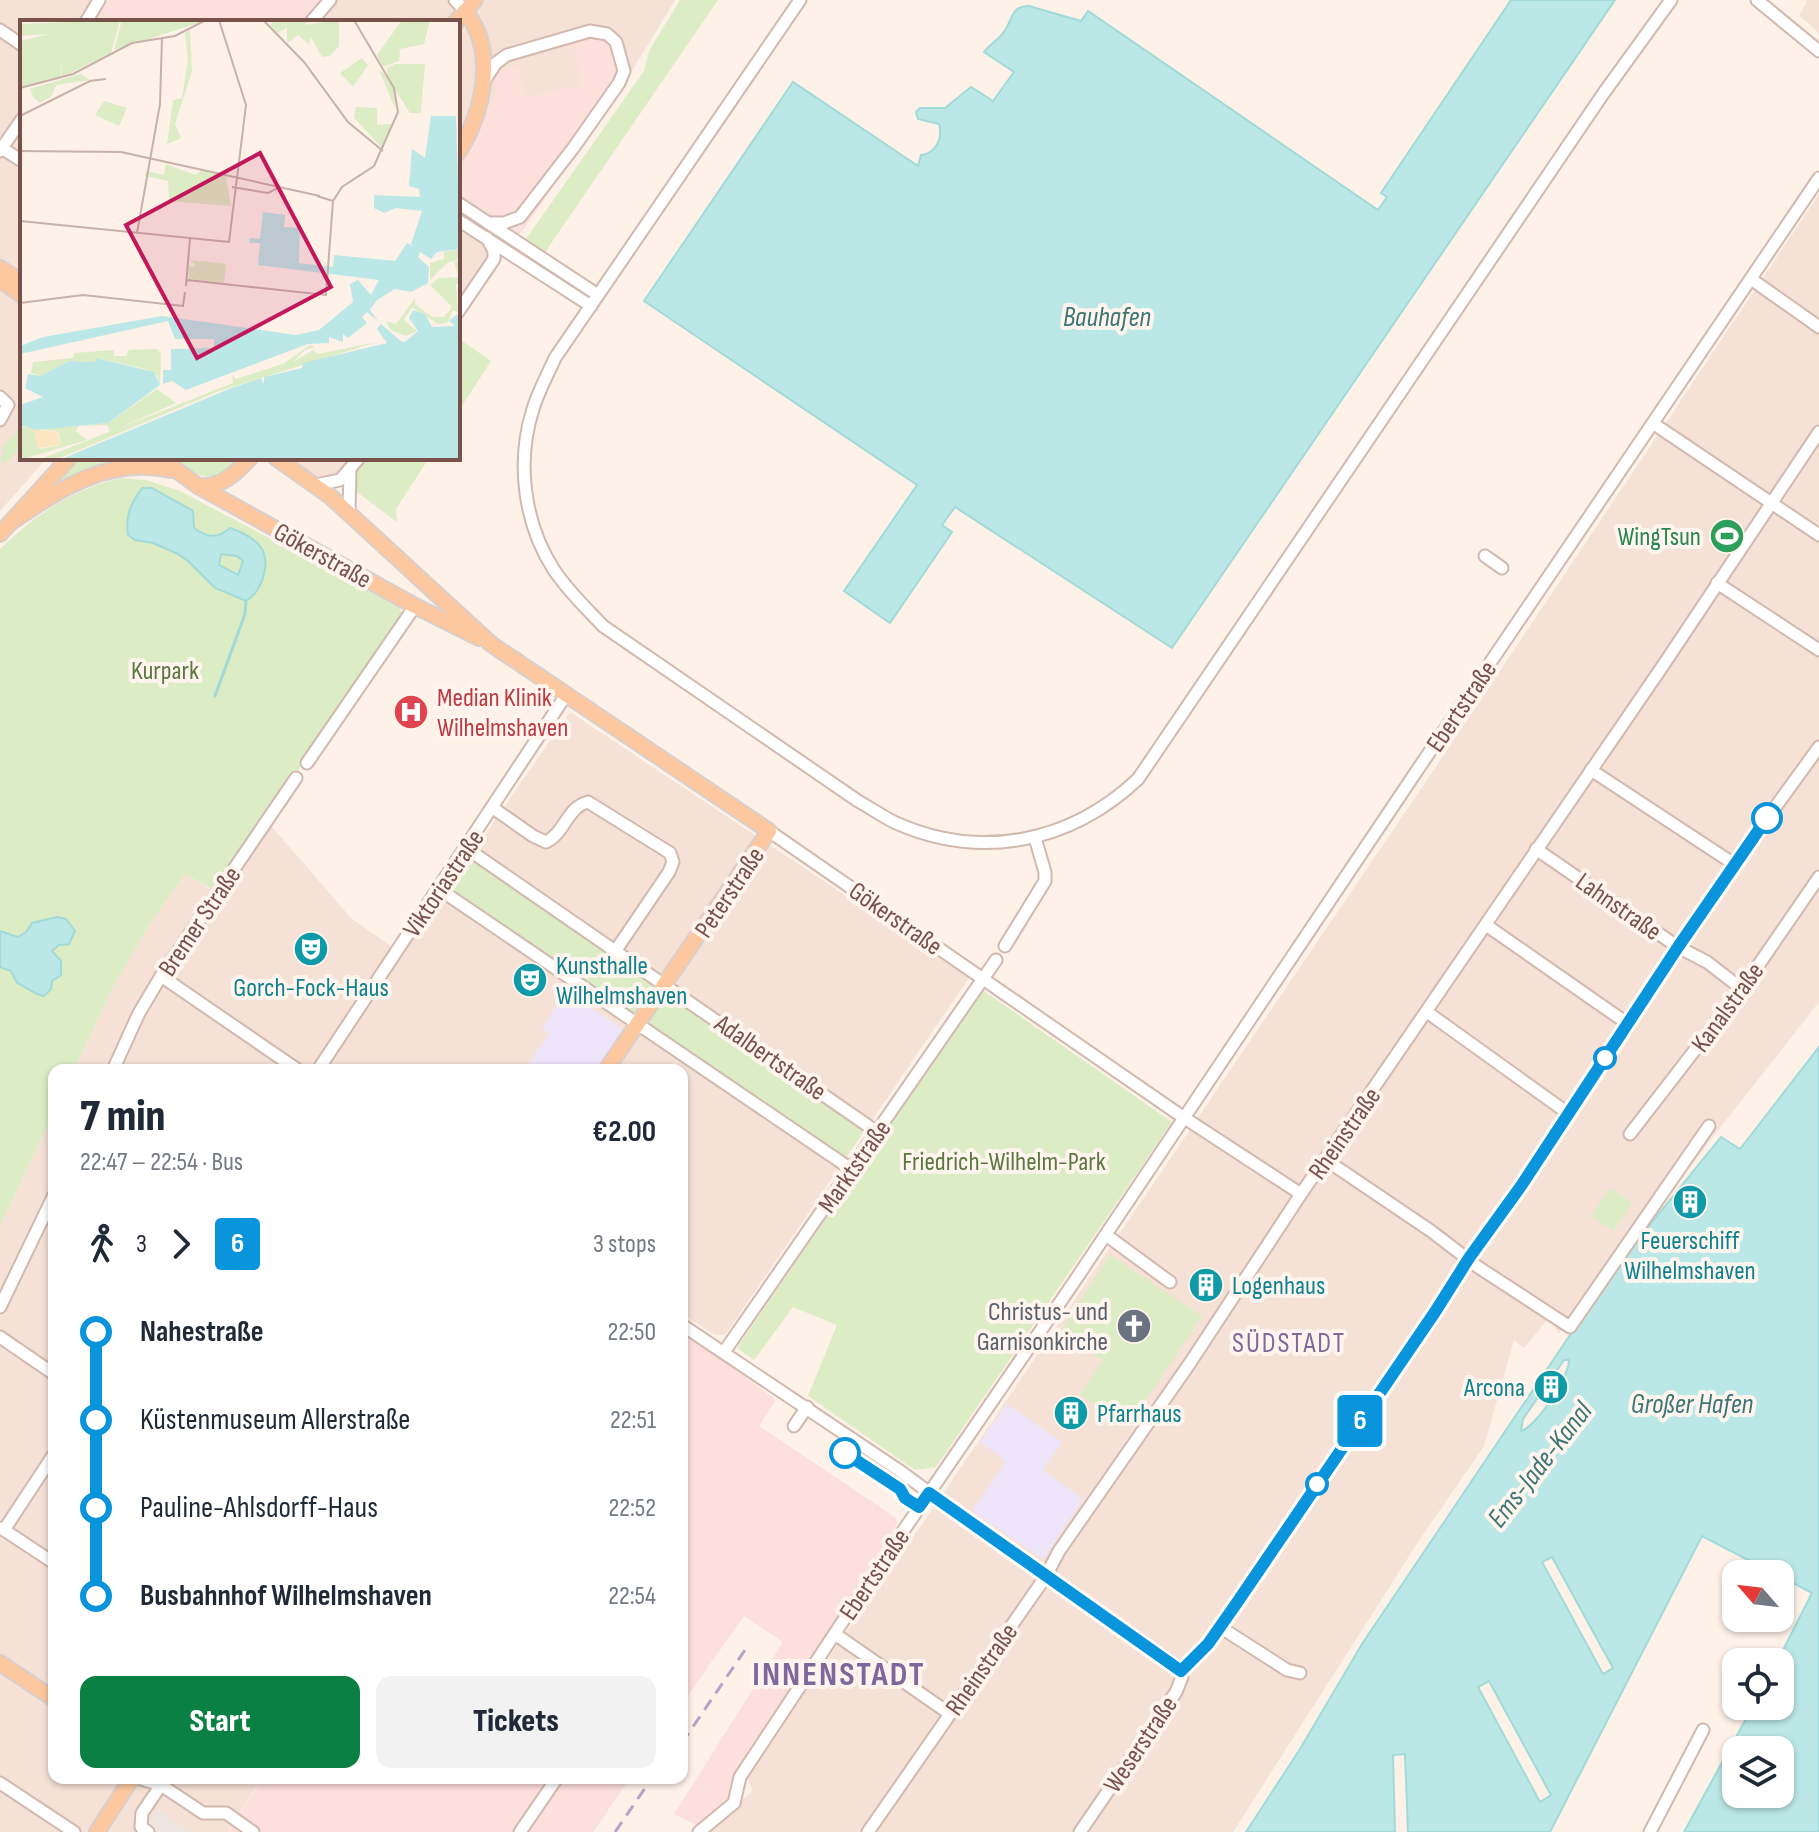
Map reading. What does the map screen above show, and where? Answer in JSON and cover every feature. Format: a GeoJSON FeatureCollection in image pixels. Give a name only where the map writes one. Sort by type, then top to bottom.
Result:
{"type":"FeatureCollection","features":[{"type":"Feature","properties":{"kind":"main road"},"geometry":{"type":"LineString","coordinates":[[460,150],[467,139],[483,87],[480,43],[463,8]]}},
{"type":"Feature","properties":{"kind":"main road"},"geometry":{"type":"LineString","coordinates":[[0,268],[20,281]]}},
{"type":"Feature","properties":{"kind":"main road"},"geometry":{"type":"LineString","coordinates":[[0,280],[20,294]]}},
{"type":"Feature","properties":{"kind":"main road"},"geometry":{"type":"LineString","coordinates":[[3,523],[67,460]]}},
{"type":"Feature","properties":{"kind":"main road","name":"Gökerstraße"},"geometry":{"type":"LineString","coordinates":[[162,460],[198,486],[415,606],[491,644]]}},
{"type":"Feature","properties":{"kind":"main road"},"geometry":{"type":"LineString","coordinates":[[234,474],[239,460]]}},
{"type":"Feature","properties":{"kind":"main road"},"geometry":{"type":"LineString","coordinates":[[198,486],[215,485],[234,474],[248,460]]}},
{"type":"Feature","properties":{"kind":"main road","name":"Gökerstraße"},"geometry":{"type":"LineString","coordinates":[[279,460],[316,485],[349,513],[420,582],[491,644],[769,831]]}},
{"type":"Feature","properties":{"kind":"main road"},"geometry":{"type":"LineString","coordinates":[[3,523],[105,469],[136,465],[175,471]]}},
{"type":"Feature","properties":{"kind":"main road","name":"Peterstraße"},"geometry":{"type":"LineString","coordinates":[[610,1064],[769,831]]}},
{"type":"Feature","properties":{"kind":"main road"},"geometry":{"type":"LineString","coordinates":[[0,1663],[48,1695]]}},
{"type":"Feature","properties":{"kind":"main road"},"geometry":{"type":"LineString","coordinates":[[97,1832],[131,1784]]}},
{"type":"Feature","properties":{"kind":"street"},"geometry":{"type":"LineString","coordinates":[[87,20],[99,0]]}},
{"type":"Feature","properties":{"kind":"street"},"geometry":{"type":"LineString","coordinates":[[316,20],[330,0]]}},
{"type":"Feature","properties":{"kind":"street"},"geometry":{"type":"LineString","coordinates":[[800,0],[555,358],[532,409],[524,485],[541,546],[569,591],[603,626],[858,801],[895,823],[942,839],[975,842],[1035,838],[1067,828],[1114,802],[1138,779],[1595,105],[1671,0]]}},
{"type":"Feature","properties":{"kind":"street"},"geometry":{"type":"LineString","coordinates":[[1757,0],[1819,51]]}},
{"type":"Feature","properties":{"kind":"street"},"geometry":{"type":"LineString","coordinates":[[0,30],[20,44]]}},
{"type":"Feature","properties":{"kind":"street"},"geometry":{"type":"LineString","coordinates":[[483,87],[496,63],[507,55],[590,31],[607,34],[616,42],[624,68],[619,83],[520,217],[504,223],[488,223]]}},
{"type":"Feature","properties":{"kind":"street"},"geometry":{"type":"LineString","coordinates":[[20,122],[1,149],[20,160]]}},
{"type":"Feature","properties":{"kind":"street","name":"Ebertstraße"},"geometry":{"type":"LineString","coordinates":[[699,1832],[734,1803],[740,1777],[929,1493],[1022,1365],[1185,1117],[1819,178]]}},
{"type":"Feature","properties":{"kind":"street"},"geometry":{"type":"LineString","coordinates":[[460,204],[598,295]]}},
{"type":"Feature","properties":{"kind":"street"},"geometry":{"type":"LineString","coordinates":[[460,221],[591,306]]}},
{"type":"Feature","properties":{"kind":"street"},"geometry":{"type":"LineString","coordinates":[[460,309],[494,259],[494,251],[487,238]]}},
{"type":"Feature","properties":{"kind":"street"},"geometry":{"type":"LineString","coordinates":[[531,268],[538,257]]}},
{"type":"Feature","properties":{"kind":"street"},"geometry":{"type":"LineString","coordinates":[[1751,279],[1819,327]]}},
{"type":"Feature","properties":{"kind":"street"},"geometry":{"type":"LineString","coordinates":[[0,397],[8,405],[0,420]]}},
{"type":"Feature","properties":{"kind":"street"},"geometry":{"type":"LineString","coordinates":[[1654,424],[1819,535]]}},
{"type":"Feature","properties":{"kind":"street","name":"Rheinstraße"},"geometry":{"type":"LineString","coordinates":[[868,1832],[1046,1576],[1059,1551],[1190,1363],[1301,1194],[1819,432]]}},
{"type":"Feature","properties":{"kind":"street"},"geometry":{"type":"LineString","coordinates":[[316,485],[334,482],[358,460]]}},
{"type":"Feature","properties":{"kind":"street"},"geometry":{"type":"LineString","coordinates":[[349,513],[350,470]]}},
{"type":"Feature","properties":{"kind":"street"},"geometry":{"type":"LineString","coordinates":[[1485,556],[1502,568]]}},
{"type":"Feature","properties":{"kind":"street"},"geometry":{"type":"LineString","coordinates":[[1717,583],[1819,650]]}},
{"type":"Feature","properties":{"kind":"street"},"geometry":{"type":"LineString","coordinates":[[307,763],[415,606]]}},
{"type":"Feature","properties":{"kind":"street","name":"Viktoriastraße"},"geometry":{"type":"LineString","coordinates":[[322,1064],[566,695]]}},
{"type":"Feature","properties":{"kind":"street","name":"Weserstraße"},"geometry":{"type":"LineString","coordinates":[[1080,1832],[1176,1692],[1181,1671],[1198,1656],[1220,1627],[1521,1186],[1734,864],[1819,747]]}},
{"type":"Feature","properties":{"kind":"street"},"geometry":{"type":"LineString","coordinates":[[1591,770],[1734,864]]}},
{"type":"Feature","properties":{"kind":"street","name":"Bremer Straße"},"geometry":{"type":"LineString","coordinates":[[116,1064],[139,1013],[161,976],[296,778]]}},
{"type":"Feature","properties":{"kind":"street"},"geometry":{"type":"LineString","coordinates":[[493,808],[546,842],[557,834],[574,808],[588,802],[594,803],[670,853],[673,862],[669,872],[616,950]]}},
{"type":"Feature","properties":{"kind":"street"},"geometry":{"type":"LineString","coordinates":[[486,819],[516,824]]}},
{"type":"Feature","properties":{"kind":"street","name":"Gökerstraße"},"geometry":{"type":"LineString","coordinates":[[769,831],[1301,1194]]}},
{"type":"Feature","properties":{"kind":"street"},"geometry":{"type":"LineString","coordinates":[[1005,946],[1045,881],[1035,838]]}},
{"type":"Feature","properties":{"kind":"street","name":"Adalbertstraße"},"geometry":{"type":"LineString","coordinates":[[466,848],[877,1132]]}},
{"type":"Feature","properties":{"kind":"street","name":"Lahnstraße"},"geometry":{"type":"LineString","coordinates":[[1536,849],[1678,947],[1707,962],[1742,989]]}},
{"type":"Feature","properties":{"kind":"street","name":"Kanalstraße"},"geometry":{"type":"LineString","coordinates":[[1630,1134],[1742,989],[1819,877]]}},
{"type":"Feature","properties":{"kind":"street","name":"Adalbertstraße"},"geometry":{"type":"LineString","coordinates":[[439,889],[851,1169]]}},
{"type":"Feature","properties":{"kind":"street"},"geometry":{"type":"LineString","coordinates":[[1486,925],[1628,1024]]}},
{"type":"Feature","properties":{"kind":"street","name":"Marktstraße"},"geometry":{"type":"LineString","coordinates":[[724,1352],[996,960]]}},
{"type":"Feature","properties":{"kind":"street"},"geometry":{"type":"LineString","coordinates":[[161,976],[289,1064]]}},
{"type":"Feature","properties":{"kind":"street"},"geometry":{"type":"LineString","coordinates":[[1427,1012],[1569,1114]]}},
{"type":"Feature","properties":{"kind":"street"},"geometry":{"type":"LineString","coordinates":[[1326,1160],[1570,1327],[1709,1126]]}},
{"type":"Feature","properties":{"kind":"street"},"geometry":{"type":"LineString","coordinates":[[0,1307],[48,1207]]}},
{"type":"Feature","properties":{"kind":"street"},"geometry":{"type":"LineString","coordinates":[[1106,1235],[1170,1282]]}},
{"type":"Feature","properties":{"kind":"street"},"geometry":{"type":"LineString","coordinates":[[688,1329],[807,1407],[991,1538]]}},
{"type":"Feature","properties":{"kind":"street"},"geometry":{"type":"LineString","coordinates":[[0,1337],[48,1370]]}},
{"type":"Feature","properties":{"kind":"street"},"geometry":{"type":"LineString","coordinates":[[794,1426],[807,1407]]}},
{"type":"Feature","properties":{"kind":"street"},"geometry":{"type":"LineString","coordinates":[[48,1463],[2,1529],[48,1559]]}},
{"type":"Feature","properties":{"kind":"street"},"geometry":{"type":"LineString","coordinates":[[1046,1576],[1181,1671]]}},
{"type":"Feature","properties":{"kind":"street"},"geometry":{"type":"LineString","coordinates":[[1220,1627],[1287,1670],[1300,1673]]}},
{"type":"Feature","properties":{"kind":"street"},"geometry":{"type":"LineString","coordinates":[[835,1634],[950,1714]]}},
{"type":"Feature","properties":{"kind":"street"},"geometry":{"type":"LineString","coordinates":[[1650,1832],[1703,1730]]}},
{"type":"Feature","properties":{"kind":"street"},"geometry":{"type":"LineString","coordinates":[[0,1783],[74,1832]]}},
{"type":"Feature","properties":{"kind":"street"},"geometry":{"type":"LineString","coordinates":[[157,1784],[203,1813],[226,1813],[253,1832]]}},
{"type":"Feature","properties":{"kind":"street"},"geometry":{"type":"LineString","coordinates":[[520,1832],[553,1784]]}},
{"type":"Feature","properties":{"kind":"street"},"geometry":{"type":"LineString","coordinates":[[148,1832],[141,1827],[142,1813],[161,1785]]}},
{"type":"Feature","properties":{"kind":"shaded area"},"geometry":{"type":"Polygon","coordinates":[[[0,0],[675,0],[625,82],[582,85],[526,97],[495,97],[460,162],[460,20],[20,20],[20,460],[45,460],[0,511],[0,0]]]}},
{"type":"Feature","properties":{"kind":"shaded area"},"geometry":{"type":"Polygon","coordinates":[[[103,0],[323,0],[306,20],[113,20],[100,11],[103,0]]]}},
{"type":"Feature","properties":{"kind":"shaded area"},"geometry":{"type":"Polygon","coordinates":[[[1805,0],[1819,0],[1819,33],[1799,15],[1807,2],[1805,0]]]}},
{"type":"Feature","properties":{"kind":"shaded area"},"geometry":{"type":"Polygon","coordinates":[[[603,37],[625,82],[521,233],[460,192],[460,162],[495,97],[494,70],[518,66],[526,97],[581,85],[573,44],[603,37]]]}},
{"type":"Feature","properties":{"kind":"shaded area"},"geometry":{"type":"Polygon","coordinates":[[[460,192],[521,233],[460,315],[460,192]]]}},
{"type":"Feature","properties":{"kind":"shaded area"},"geometry":{"type":"Polygon","coordinates":[[[1819,194],[1819,1002],[1558,1334],[1547,1320],[1524,1348],[1514,1340],[1484,1446],[1420,1539],[1233,1832],[707,1832],[753,1791],[746,1775],[930,1513],[1423,786],[1819,194]]]}},
{"type":"Feature","properties":{"kind":"shaded area"},"geometry":{"type":"Polygon","coordinates":[[[292,460],[352,460],[344,471],[332,479],[321,481],[292,460]]]}},
{"type":"Feature","properties":{"kind":"shaded area"},"geometry":{"type":"Polygon","coordinates":[[[570,712],[969,978],[725,1335],[715,1335],[688,1318],[688,1064],[77,1064],[113,987],[148,927],[185,874],[216,892],[266,820],[351,918],[402,954],[570,712]]]}},
{"type":"Feature","properties":{"kind":"shaded area"},"geometry":{"type":"Polygon","coordinates":[[[566,992],[624,1030],[601,1064],[529,1064],[549,1033],[542,1028],[566,992]]]}},
{"type":"Feature","properties":{"kind":"shaded area"},"geometry":{"type":"Polygon","coordinates":[[[48,1125],[48,1784],[258,1784],[227,1832],[0,1832],[0,1226],[48,1125]]]}},
{"type":"Feature","properties":{"kind":"shaded area"},"geometry":{"type":"Polygon","coordinates":[[[688,1339],[776,1400],[759,1426],[896,1518],[897,1524],[731,1781],[725,1808],[700,1827],[674,1814],[783,1642],[744,1616],[688,1695],[688,1339]]]}},
{"type":"Feature","properties":{"kind":"shaded area"},"geometry":{"type":"Polygon","coordinates":[[[1007,1404],[1062,1442],[1043,1470],[1083,1499],[1044,1558],[972,1511],[1006,1461],[980,1442],[1007,1404]]]}},
{"type":"Feature","properties":{"kind":"shaded area"},"geometry":{"type":"Polygon","coordinates":[[[259,1784],[626,1784],[593,1832],[227,1832],[259,1784]]]}},
{"type":"Feature","properties":{"kind":"shaded area"},"geometry":{"type":"Polygon","coordinates":[[[158,1809],[192,1832],[158,1832],[147,1825],[158,1809]]]}},
{"type":"Feature","properties":{"kind":"green space"},"geometry":{"type":"Polygon","coordinates":[[[680,0],[718,0],[543,255],[524,242],[644,71],[649,51],[680,0]]]}},
{"type":"Feature","properties":{"kind":"green space"},"geometry":{"type":"Polygon","coordinates":[[[460,339],[491,361],[460,409],[460,339]]]}},
{"type":"Feature","properties":{"kind":"green space"},"geometry":{"type":"Polygon","coordinates":[[[20,428],[20,448],[5,464],[0,459],[4,451],[1,449],[20,428]]]}},
{"type":"Feature","properties":{"kind":"green space"},"geometry":{"type":"Polygon","coordinates":[[[74,460],[118,460],[108,461],[75,476],[37,499],[74,460]]]}},
{"type":"Feature","properties":{"kind":"green space"},"geometry":{"type":"Polygon","coordinates":[[[176,460],[234,460],[222,474],[214,476],[189,470],[176,460]]]}},
{"type":"Feature","properties":{"kind":"green space"},"geometry":{"type":"Polygon","coordinates":[[[361,460],[428,460],[396,509],[397,522],[345,483],[361,460]]]}},
{"type":"Feature","properties":{"kind":"green space","name":"Kurpark"},"geometry":{"type":"Polygon","coordinates":[[[120,478],[146,480],[180,491],[400,607],[402,617],[216,891],[185,874],[148,927],[113,987],[77,1064],[48,1064],[48,1125],[0,1226],[0,549],[56,505],[120,478]]]}},
{"type":"Feature","properties":{"kind":"green space"},"geometry":{"type":"Polygon","coordinates":[[[473,855],[661,985],[636,1018],[449,887],[473,855]]]}},
{"type":"Feature","properties":{"kind":"green space","name":"Friedrich-Wilhelm-Park"},"geometry":{"type":"Polygon","coordinates":[[[981,989],[1172,1122],[936,1467],[915,1470],[808,1396],[837,1325],[793,1307],[754,1360],[737,1348],[981,989]]]}},
{"type":"Feature","properties":{"kind":"green space"},"geometry":{"type":"Polygon","coordinates":[[[669,991],[866,1128],[844,1160],[645,1024],[669,991]]]}},
{"type":"Feature","properties":{"kind":"green space"},"geometry":{"type":"Polygon","coordinates":[[[1610,1188],[1632,1203],[1613,1231],[1591,1216],[1610,1188]]]}},
{"type":"Feature","properties":{"kind":"green space"},"geometry":{"type":"Polygon","coordinates":[[[1110,1255],[1202,1316],[1128,1427],[1080,1395],[1103,1360],[1060,1332],[1110,1255]]]}},
{"type":"Feature","properties":{"kind":"water","name":"Bauhafen"},"geometry":{"type":"Polygon","coordinates":[[[1511,0],[1615,0],[1172,648],[955,507],[942,525],[952,532],[890,623],[844,591],[917,485],[644,301],[793,82],[918,166],[921,155],[927,154],[938,144],[940,134],[939,124],[918,119],[916,112],[920,108],[945,108],[971,87],[993,101],[1014,72],[984,52],[1003,33],[1015,11],[1029,6],[1081,21],[1088,11],[1378,210],[1387,197],[1381,193],[1511,0]]]}},
{"type":"Feature","properties":{"kind":"water"},"geometry":{"type":"Polygon","coordinates":[[[142,488],[152,488],[193,511],[194,528],[204,534],[217,535],[230,528],[256,542],[265,556],[265,571],[251,597],[246,601],[215,588],[176,553],[128,535],[128,516],[142,488]],[[221,554],[219,565],[238,575],[243,561],[237,556],[221,554]]]}},
{"type":"Feature","properties":{"kind":"water"},"geometry":{"type":"Polygon","coordinates":[[[57,917],[66,919],[75,931],[69,944],[59,945],[52,951],[61,961],[61,975],[52,981],[51,989],[44,996],[17,983],[11,971],[0,967],[0,931],[18,937],[32,923],[57,917]]]}},
{"type":"Feature","properties":{"kind":"water","name":"Großer Hafen"},"geometry":{"type":"Polygon","coordinates":[[[1819,1047],[1819,1832],[1684,1832],[1722,1763],[1722,1808],[1794,1808],[1794,1736],[1737,1736],[1745,1720],[1794,1720],[1794,1648],[1784,1648],[1812,1593],[1794,1583],[1794,1560],[1748,1560],[1702,1536],[1550,1832],[1408,1832],[1405,1754],[1393,1755],[1395,1832],[1246,1832],[1362,1644],[1601,1289],[1721,1137],[1740,1149],[1819,1047]],[[1564,1360],[1523,1419],[1521,1431],[1535,1420],[1551,1400],[1568,1367],[1569,1360],[1564,1360]],[[1552,1557],[1542,1562],[1603,1674],[1613,1668],[1552,1557]],[[1489,1681],[1478,1687],[1540,1802],[1551,1795],[1489,1681]]]}},
{"type":"Feature","properties":{"kind":"waterway"},"geometry":{"type":"LineString","coordinates":[[215,696],[245,614],[246,601]]}},
{"type":"Feature","properties":{"kind":"railway"},"geometry":{"type":"LineString","coordinates":[[688,1734],[745,1650]]}},
{"type":"Feature","properties":{"kind":"railway"},"geometry":{"type":"LineString","coordinates":[[615,1832],[648,1784]]}},
{"type":"Feature","properties":{"kind":"bus line","name":"6"},"geometry":{"type":"LineString","coordinates":[[845,1453],[900,1489],[905,1498],[919,1507],[929,1493],[1181,1671],[1208,1644],[1234,1607],[1767,818]]}},
{"type":"Feature","properties":{"kind":"place","name":"WingTsun"},"geometry":{"type":"Point","coordinates":[1727,536]}},
{"type":"Feature","properties":{"kind":"place","name":"Median Klinik Wilhelmshaven"},"geometry":{"type":"Point","coordinates":[411,712]}},
{"type":"Feature","properties":{"kind":"place","name":"Gorch-Fock-Haus"},"geometry":{"type":"Point","coordinates":[311,949]}},
{"type":"Feature","properties":{"kind":"place","name":"Kunsthalle Wilhelmshaven"},"geometry":{"type":"Point","coordinates":[530,980]}},
{"type":"Feature","properties":{"kind":"place","name":"Feuerschiff Wilhelmshaven"},"geometry":{"type":"Point","coordinates":[1690,1202]}},
{"type":"Feature","properties":{"kind":"place","name":"Logenhaus"},"geometry":{"type":"Point","coordinates":[1206,1285]}},
{"type":"Feature","properties":{"kind":"place","name":"Christus- und Garnisonkirche"},"geometry":{"type":"Point","coordinates":[1134,1326]}},
{"type":"Feature","properties":{"kind":"place","name":"Arcona"},"geometry":{"type":"Point","coordinates":[1551,1387]}},
{"type":"Feature","properties":{"kind":"place","name":"Pfarrhaus"},"geometry":{"type":"Point","coordinates":[1071,1413]}},
{"type":"Feature","properties":{"kind":"district","name":"SÜDSTADT"},"geometry":{"type":"Point","coordinates":[1289,1342]}},
{"type":"Feature","properties":{"kind":"district","name":"INNENSTADT"},"geometry":{"type":"Point","coordinates":[839,1673]}},
{"type":"Feature","properties":{"kind":"water label","name":"Ems-Jade-Kanal"},"geometry":{"type":"Point","coordinates":[1539,1464]}}]}
